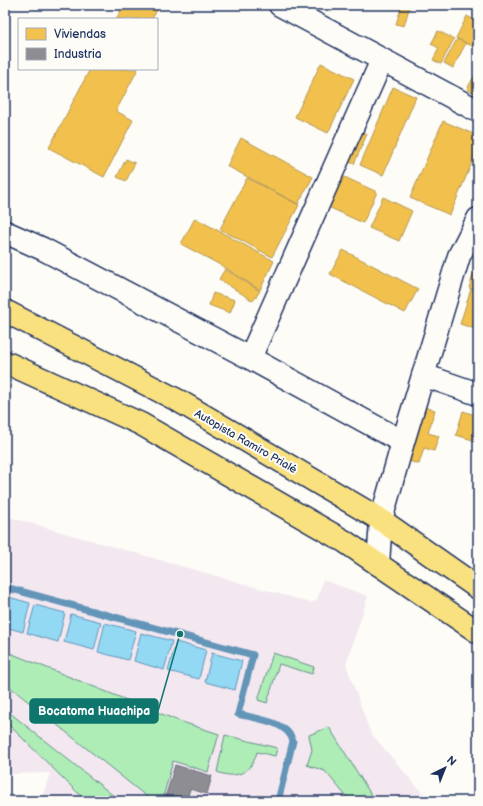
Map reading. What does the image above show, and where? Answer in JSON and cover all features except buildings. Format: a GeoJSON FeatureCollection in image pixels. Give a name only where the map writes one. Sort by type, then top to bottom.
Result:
{"type":"FeatureCollection","features":[{"type":"Feature","properties":{"kind":"highway","name":"Autopista Ramiro Prialé"},"geometry":{"type":"LineString","coordinates":[[5,311],[179,402],[381,520],[478,588]]}},
{"type":"Feature","properties":{"kind":"highway"},"geometry":{"type":"LineString","coordinates":[[5,362],[141,424],[344,541],[478,632]]}},
{"type":"Feature","properties":{"kind":"street"},"geometry":{"type":"LineString","coordinates":[[280,5],[478,111]]}},
{"type":"Feature","properties":{"kind":"street"},"geometry":{"type":"LineString","coordinates":[[250,358],[382,60]]}},
{"type":"Feature","properties":{"kind":"street"},"geometry":{"type":"LineString","coordinates":[[378,564],[381,520],[403,442],[459,256],[478,219]]}},
{"type":"Feature","properties":{"kind":"street"},"geometry":{"type":"LineString","coordinates":[[5,232],[43,249],[250,358],[403,442]]}},
{"type":"Feature","properties":{"kind":"street"},"geometry":{"type":"LineString","coordinates":[[423,374],[478,394]]}},
{"type":"Feature","properties":{"kind":"shaded area"},"geometry":{"type":"Polygon","coordinates":[[[5,516],[311,603],[317,600],[323,580],[368,596],[346,664],[370,732],[429,801],[41,801],[50,773],[5,774],[5,516]]]}},
{"type":"Feature","properties":{"kind":"green space"},"geometry":{"type":"Polygon","coordinates":[[[5,651],[179,721],[219,734],[208,772],[173,761],[162,801],[152,801],[5,683],[5,651]]]}},
{"type":"Feature","properties":{"kind":"green space"},"geometry":{"type":"Polygon","coordinates":[[[273,653],[314,667],[312,674],[279,664],[267,703],[258,700],[273,653]]]}},
{"type":"Feature","properties":{"kind":"green space"},"geometry":{"type":"Polygon","coordinates":[[[5,709],[120,801],[86,801],[5,721],[5,709]]]}},
{"type":"Feature","properties":{"kind":"green space"},"geometry":{"type":"Polygon","coordinates":[[[329,727],[375,801],[350,801],[325,771],[307,765],[312,750],[309,735],[329,727]]]}},
{"type":"Feature","properties":{"kind":"green space"},"geometry":{"type":"Polygon","coordinates":[[[225,735],[277,748],[275,756],[257,752],[251,765],[243,772],[231,775],[217,772],[225,735]]]}},
{"type":"Feature","properties":{"kind":"water"},"geometry":{"type":"Polygon","coordinates":[[[5,596],[30,603],[23,632],[5,627],[5,596]]]}},
{"type":"Feature","properties":{"kind":"water"},"geometry":{"type":"Polygon","coordinates":[[[35,605],[65,613],[58,642],[27,633],[35,605]]]}},
{"type":"Feature","properties":{"kind":"water"},"geometry":{"type":"Polygon","coordinates":[[[71,614],[101,622],[94,650],[64,642],[71,614]]]}},
{"type":"Feature","properties":{"kind":"water"},"geometry":{"type":"Polygon","coordinates":[[[105,623],[136,631],[128,660],[98,652],[105,623]]]}},
{"type":"Feature","properties":{"kind":"water"},"geometry":{"type":"Polygon","coordinates":[[[141,633],[172,641],[164,670],[134,661],[141,633]]]}},
{"type":"Feature","properties":{"kind":"water"},"geometry":{"type":"Polygon","coordinates":[[[176,642],[206,650],[199,679],[168,671],[176,642]]]}},
{"type":"Feature","properties":{"kind":"water"},"geometry":{"type":"Polygon","coordinates":[[[212,653],[242,661],[235,690],[205,682],[212,653]]]}},
{"type":"Feature","properties":{"kind":"waterway"},"geometry":{"type":"LineString","coordinates":[[5,587],[253,655],[238,714],[262,719],[278,725],[290,734],[293,741],[278,801]]}},
{"type":"Feature","properties":{"kind":"place","name":"Bocatoma Huachipa"},"geometry":{"type":"Point","coordinates":[180,634]}}]}
